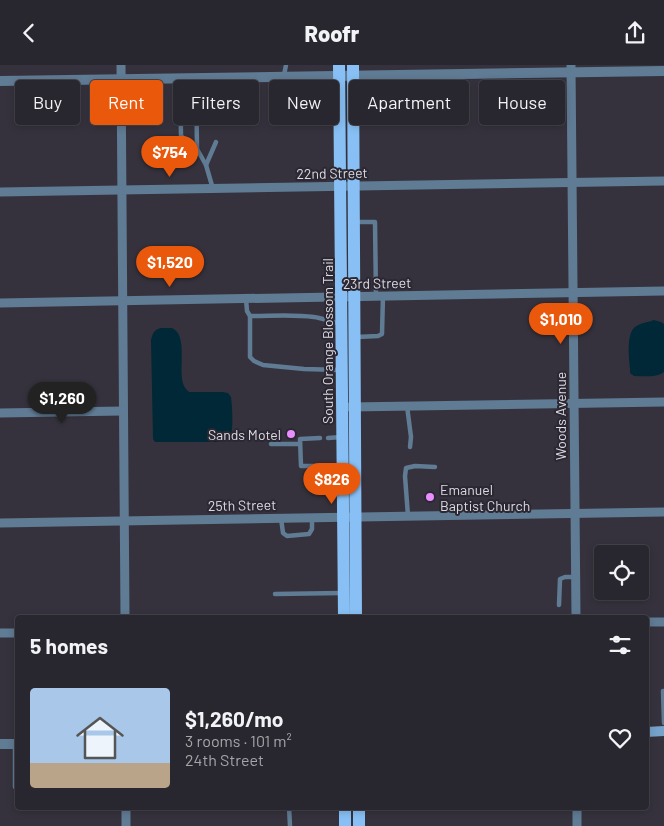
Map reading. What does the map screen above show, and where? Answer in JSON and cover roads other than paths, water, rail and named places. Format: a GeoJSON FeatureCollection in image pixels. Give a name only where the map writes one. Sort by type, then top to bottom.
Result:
{"type":"FeatureCollection","features":[{"type":"Feature","properties":{"kind":"main road","name":"South Orange Blossom Trail"},"geometry":{"type":"LineString","coordinates":[[340,70],[344,615]]}},
{"type":"Feature","properties":{"kind":"main road","name":"South Orange Blossom Trail"},"geometry":{"type":"LineString","coordinates":[[353,70],[356,615]]}},
{"type":"Feature","properties":{"kind":"main road"},"geometry":{"type":"LineString","coordinates":[[649,732],[664,731]]}},
{"type":"Feature","properties":{"kind":"main road"},"geometry":{"type":"LineString","coordinates":[[345,810],[345,826]]}},
{"type":"Feature","properties":{"kind":"main road"},"geometry":{"type":"LineString","coordinates":[[358,810],[359,826]]}},
{"type":"Feature","properties":{"kind":"street"},"geometry":{"type":"LineString","coordinates":[[121,65],[125,615]]}},
{"type":"Feature","properties":{"kind":"street"},"geometry":{"type":"LineString","coordinates":[[0,81],[284,77],[340,70],[460,71],[571,69],[664,71]]}},
{"type":"Feature","properties":{"kind":"street","name":"Woods Avenue"},"geometry":{"type":"LineString","coordinates":[[571,69],[576,615]]}},
{"type":"Feature","properties":{"kind":"street","name":"22nd Street"},"geometry":{"type":"LineString","coordinates":[[0,192],[664,181]]}},
{"type":"Feature","properties":{"kind":"street","name":"23rd Street"},"geometry":{"type":"LineString","coordinates":[[0,303],[664,291]]}},
{"type":"Feature","properties":{"kind":"street"},"geometry":{"type":"LineString","coordinates":[[342,407],[664,402]]}},
{"type":"Feature","properties":{"kind":"street"},"geometry":{"type":"LineString","coordinates":[[0,413],[123,411]]}},
{"type":"Feature","properties":{"kind":"street","name":"25th Street"},"geometry":{"type":"LineString","coordinates":[[0,523],[664,512]]}},
{"type":"Feature","properties":{"kind":"street"},"geometry":{"type":"LineString","coordinates":[[649,622],[664,622]]}},
{"type":"Feature","properties":{"kind":"street"},"geometry":{"type":"LineString","coordinates":[[0,633],[15,633]]}},
{"type":"Feature","properties":{"kind":"street"},"geometry":{"type":"LineString","coordinates":[[0,744],[15,744]]}},
{"type":"Feature","properties":{"kind":"street"},"geometry":{"type":"LineString","coordinates":[[126,810],[126,826]]}},
{"type":"Feature","properties":{"kind":"street"},"geometry":{"type":"LineString","coordinates":[[577,810],[577,826]]}},
{"type":"Feature","properties":{"kind":"lane"},"geometry":{"type":"LineString","coordinates":[[284,77],[286,65]]}},
{"type":"Feature","properties":{"kind":"lane"},"geometry":{"type":"LineString","coordinates":[[180,78],[181,136],[197,149],[206,165],[213,189]]}},
{"type":"Feature","properties":{"kind":"lane"},"geometry":{"type":"LineString","coordinates":[[196,78],[197,149]]}},
{"type":"Feature","properties":{"kind":"lane"},"geometry":{"type":"LineString","coordinates":[[206,165],[216,142]]}},
{"type":"Feature","properties":{"kind":"lane"},"geometry":{"type":"LineString","coordinates":[[354,222],[375,222],[382,334],[378,337],[355,337]]}},
{"type":"Feature","properties":{"kind":"lane"},"geometry":{"type":"LineString","coordinates":[[246,299],[247,311],[250,316],[250,357],[254,361],[263,365],[342,370]]}},
{"type":"Feature","properties":{"kind":"lane"},"geometry":{"type":"LineString","coordinates":[[250,316],[324,318],[341,323]]}},
{"type":"Feature","properties":{"kind":"lane"},"geometry":{"type":"LineString","coordinates":[[407,406],[411,437],[410,447]]}},
{"type":"Feature","properties":{"kind":"lane"},"geometry":{"type":"LineString","coordinates":[[328,438],[342,437]]}},
{"type":"Feature","properties":{"kind":"lane"},"geometry":{"type":"LineString","coordinates":[[320,438],[300,439],[301,466],[342,466]]}},
{"type":"Feature","properties":{"kind":"lane"},"geometry":{"type":"LineString","coordinates":[[271,444],[300,444]]}},
{"type":"Feature","properties":{"kind":"lane"},"geometry":{"type":"LineString","coordinates":[[408,516],[406,468],[415,466],[435,467]]}},
{"type":"Feature","properties":{"kind":"lane"},"geometry":{"type":"LineString","coordinates":[[281,518],[281,530],[283,533],[287,535],[308,535],[312,532],[312,518]]}},
{"type":"Feature","properties":{"kind":"lane"},"geometry":{"type":"LineString","coordinates":[[559,605],[560,579],[575,577]]}},
{"type":"Feature","properties":{"kind":"lane"},"geometry":{"type":"LineString","coordinates":[[275,595],[343,593]]}},
{"type":"Feature","properties":{"kind":"lane"},"geometry":{"type":"LineString","coordinates":[[664,691],[664,723]]}},
{"type":"Feature","properties":{"kind":"lane"},"geometry":{"type":"LineString","coordinates":[[289,810],[290,826]]}},
{"type":"Feature","properties":{"kind":"water"},"geometry":{"type":"Polygon","coordinates":[[[654,320],[664,324],[664,372],[654,376],[634,376],[630,373],[630,335],[635,327],[654,320]]]}},
{"type":"Feature","properties":{"kind":"water"},"geometry":{"type":"Polygon","coordinates":[[[172,328],[180,338],[182,380],[186,389],[189,392],[223,392],[228,393],[231,397],[232,430],[227,440],[219,442],[155,442],[153,439],[151,340],[156,330],[172,328]]]}},
{"type":"Feature","properties":{"kind":"place","name":"Sands Motel"},"geometry":{"type":"Point","coordinates":[291,434]}},
{"type":"Feature","properties":{"kind":"place","name":"Emanuel Baptist Church"},"geometry":{"type":"Point","coordinates":[430,497]}}]}
